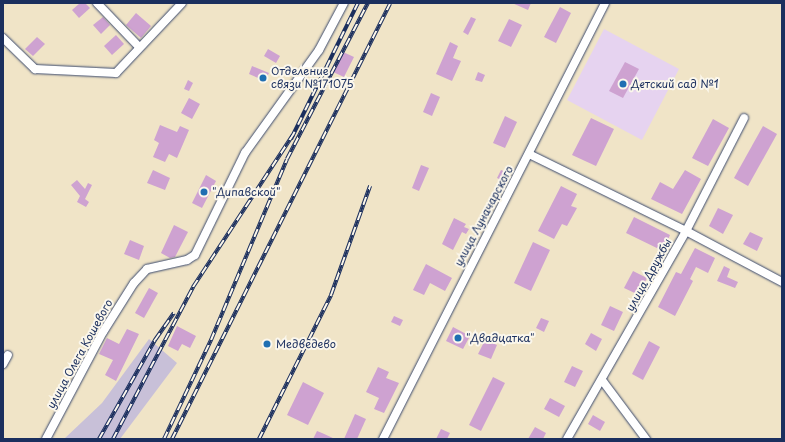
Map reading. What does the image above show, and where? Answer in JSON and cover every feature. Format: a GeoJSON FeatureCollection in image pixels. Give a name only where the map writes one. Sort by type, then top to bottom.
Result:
{"type":"FeatureCollection","features":[{"type":"Feature","properties":{"kind":"street"},"geometry":{"type":"LineString","coordinates":[[97,3],[139,47]]}},
{"type":"Feature","properties":{"kind":"street"},"geometry":{"type":"LineString","coordinates":[[3,38],[35,69],[116,73],[182,3]]}},
{"type":"Feature","properties":{"kind":"street","name":"улица Олега Кошевого"},"geometry":{"type":"LineString","coordinates":[[46,439],[103,332],[134,283],[147,269],[187,260],[195,255],[245,152],[319,50],[344,3]]}},
{"type":"Feature","properties":{"kind":"street","name":"улица Луначарского"},"geometry":{"type":"LineString","coordinates":[[383,439],[605,3]]}},
{"type":"Feature","properties":{"kind":"street","name":"улица Дружбы"},"geometry":{"type":"LineString","coordinates":[[567,439],[686,231],[744,118]]}},
{"type":"Feature","properties":{"kind":"street"},"geometry":{"type":"LineString","coordinates":[[529,154],[686,231],[782,282]]}},
{"type":"Feature","properties":{"kind":"street"},"geometry":{"type":"LineString","coordinates":[[3,364],[8,355]]}},
{"type":"Feature","properties":{"kind":"street"},"geometry":{"type":"LineString","coordinates":[[602,380],[642,437]]}},
{"type":"Feature","properties":{"kind":"shaded area","name":"Детский сад №1"},"geometry":{"type":"Polygon","coordinates":[[[604,29],[679,69],[642,140],[567,100],[604,29]]]}},
{"type":"Feature","properties":{"kind":"shaded area"},"geometry":{"type":"Polygon","coordinates":[[[149,339],[177,363],[120,439],[64,439],[102,403],[149,339]]]}},
{"type":"Feature","properties":{"kind":"building"},"geometry":{"type":"Polygon","coordinates":[[[80,3],[85,3],[90,8],[79,18],[72,10],[80,3]]]}},
{"type":"Feature","properties":{"kind":"building"},"geometry":{"type":"Polygon","coordinates":[[[512,3],[531,3],[528,10],[512,3]]]}},
{"type":"Feature","properties":{"kind":"building"},"geometry":{"type":"Polygon","coordinates":[[[560,7],[571,13],[556,43],[544,37],[560,7]]]}},
{"type":"Feature","properties":{"kind":"building"},"geometry":{"type":"Polygon","coordinates":[[[136,13],[151,26],[141,38],[126,25],[136,13]]]}},
{"type":"Feature","properties":{"kind":"building"},"geometry":{"type":"Polygon","coordinates":[[[103,17],[110,25],[101,34],[93,25],[103,17]]]}},
{"type":"Feature","properties":{"kind":"building"},"geometry":{"type":"Polygon","coordinates":[[[471,17],[476,19],[468,35],[463,32],[471,17]]]}},
{"type":"Feature","properties":{"kind":"building"},"geometry":{"type":"Polygon","coordinates":[[[509,19],[522,25],[511,47],[498,41],[509,19]]]}},
{"type":"Feature","properties":{"kind":"building"},"geometry":{"type":"Polygon","coordinates":[[[116,35],[124,44],[112,55],[104,46],[116,35]]]}},
{"type":"Feature","properties":{"kind":"building"},"geometry":{"type":"Polygon","coordinates":[[[37,37],[45,44],[33,56],[25,49],[37,37]]]}},
{"type":"Feature","properties":{"kind":"building"},"geometry":{"type":"Polygon","coordinates":[[[450,42],[458,46],[453,58],[461,61],[452,81],[436,74],[450,42]]]}},
{"type":"Feature","properties":{"kind":"building"},"geometry":{"type":"Polygon","coordinates":[[[268,49],[280,56],[276,63],[264,56],[268,49]]]}},
{"type":"Feature","properties":{"kind":"building"},"geometry":{"type":"Polygon","coordinates":[[[343,52],[354,57],[344,77],[333,72],[343,52]]]}},
{"type":"Feature","properties":{"kind":"building"},"geometry":{"type":"Polygon","coordinates":[[[625,62],[639,69],[623,98],[609,91],[625,62]]]}},
{"type":"Feature","properties":{"kind":"building"},"geometry":{"type":"Polygon","coordinates":[[[252,66],[269,73],[265,81],[249,74],[252,66]]]}},
{"type":"Feature","properties":{"kind":"building"},"geometry":{"type":"Polygon","coordinates":[[[478,72],[485,75],[482,82],[475,80],[478,72]]]}},
{"type":"Feature","properties":{"kind":"building"},"geometry":{"type":"Polygon","coordinates":[[[188,80],[193,83],[189,91],[184,89],[188,80]]]}},
{"type":"Feature","properties":{"kind":"building"},"geometry":{"type":"Polygon","coordinates":[[[431,93],[440,97],[432,116],[423,112],[431,93]]]}},
{"type":"Feature","properties":{"kind":"building"},"geometry":{"type":"Polygon","coordinates":[[[189,98],[200,104],[192,119],[181,113],[189,98]]]}},
{"type":"Feature","properties":{"kind":"building"},"geometry":{"type":"Polygon","coordinates":[[[505,116],[517,122],[505,148],[493,143],[505,116]]]}},
{"type":"Feature","properties":{"kind":"building"},"geometry":{"type":"Polygon","coordinates":[[[591,118],[614,129],[596,166],[572,155],[591,118]]]}},
{"type":"Feature","properties":{"kind":"building"},"geometry":{"type":"Polygon","coordinates":[[[713,119],[729,128],[708,166],[692,158],[713,119]]]}},
{"type":"Feature","properties":{"kind":"building"},"geometry":{"type":"Polygon","coordinates":[[[160,125],[177,132],[180,126],[189,130],[177,158],[169,154],[165,162],[153,157],[159,143],[154,140],[160,125]]]}},
{"type":"Feature","properties":{"kind":"building"},"geometry":{"type":"Polygon","coordinates":[[[763,126],[777,134],[748,186],[734,178],[763,126]]]}},
{"type":"Feature","properties":{"kind":"building"},"geometry":{"type":"Polygon","coordinates":[[[421,165],[429,168],[419,191],[412,188],[421,165]]]}},
{"type":"Feature","properties":{"kind":"building"},"geometry":{"type":"Polygon","coordinates":[[[153,170],[170,178],[165,190],[147,183],[153,170]]]}},
{"type":"Feature","properties":{"kind":"building"},"geometry":{"type":"Polygon","coordinates":[[[501,170],[508,173],[504,181],[497,178],[501,170]]]}},
{"type":"Feature","properties":{"kind":"building"},"geometry":{"type":"Polygon","coordinates":[[[685,170],[701,179],[682,214],[651,199],[660,182],[673,189],[685,170]]]}},
{"type":"Feature","properties":{"kind":"building","name":"\"Дипавской\""},"geometry":{"type":"Polygon","coordinates":[[[206,175],[216,181],[202,208],[192,203],[206,175]]]}},
{"type":"Feature","properties":{"kind":"building"},"geometry":{"type":"Polygon","coordinates":[[[77,180],[85,189],[88,183],[92,185],[85,199],[89,202],[86,207],[77,202],[80,196],[71,185],[77,180]]]}},
{"type":"Feature","properties":{"kind":"building"},"geometry":{"type":"Polygon","coordinates":[[[561,186],[577,194],[571,206],[577,208],[567,226],[562,224],[554,239],[538,231],[561,186]]]}},
{"type":"Feature","properties":{"kind":"building"},"geometry":{"type":"Polygon","coordinates":[[[718,208],[733,215],[723,234],[709,226],[718,208]]]}},
{"type":"Feature","properties":{"kind":"building"},"geometry":{"type":"Polygon","coordinates":[[[634,217],[670,235],[663,251],[626,233],[634,217]]]}},
{"type":"Feature","properties":{"kind":"building"},"geometry":{"type":"Polygon","coordinates":[[[454,218],[466,224],[464,227],[469,229],[466,234],[462,232],[453,250],[442,244],[454,218]]]}},
{"type":"Feature","properties":{"kind":"building"},"geometry":{"type":"Polygon","coordinates":[[[174,225],[188,232],[175,257],[170,258],[161,253],[174,225]]]}},
{"type":"Feature","properties":{"kind":"building"},"geometry":{"type":"Polygon","coordinates":[[[750,232],[763,238],[757,251],[743,244],[750,232]]]}},
{"type":"Feature","properties":{"kind":"building"},"geometry":{"type":"Polygon","coordinates":[[[130,240],[144,246],[139,260],[124,254],[130,240]]]}},
{"type":"Feature","properties":{"kind":"building"},"geometry":{"type":"Polygon","coordinates":[[[533,242],[550,250],[531,291],[514,283],[533,242]]]}},
{"type":"Feature","properties":{"kind":"building"},"geometry":{"type":"Polygon","coordinates":[[[695,248],[715,258],[708,273],[696,267],[690,279],[693,281],[675,316],[658,307],[676,272],[681,274],[695,248]]]}},
{"type":"Feature","properties":{"kind":"building"},"geometry":{"type":"Polygon","coordinates":[[[426,264],[452,278],[445,291],[430,283],[424,295],[413,290],[426,264]]]}},
{"type":"Feature","properties":{"kind":"building"},"geometry":{"type":"Polygon","coordinates":[[[724,266],[730,269],[727,277],[738,282],[735,288],[717,281],[724,266]]]}},
{"type":"Feature","properties":{"kind":"building"},"geometry":{"type":"Polygon","coordinates":[[[633,271],[647,278],[639,295],[624,288],[633,271]]]}},
{"type":"Feature","properties":{"kind":"building"},"geometry":{"type":"Polygon","coordinates":[[[149,288],[158,293],[144,318],[135,313],[149,288]]]}},
{"type":"Feature","properties":{"kind":"building"},"geometry":{"type":"Polygon","coordinates":[[[610,306],[623,312],[614,331],[601,325],[610,306]]]}},
{"type":"Feature","properties":{"kind":"building"},"geometry":{"type":"Polygon","coordinates":[[[394,316],[403,320],[400,326],[391,322],[394,316]]]}},
{"type":"Feature","properties":{"kind":"building"},"geometry":{"type":"Polygon","coordinates":[[[541,318],[549,321],[544,332],[536,328],[541,318]]]}},
{"type":"Feature","properties":{"kind":"building"},"geometry":{"type":"Polygon","coordinates":[[[177,326],[196,336],[190,348],[182,344],[178,351],[168,346],[177,326]]]}},
{"type":"Feature","properties":{"kind":"building","name":"\"Двадцатка\""},"geometry":{"type":"Polygon","coordinates":[[[453,327],[470,336],[463,349],[446,341],[453,327]]]}},
{"type":"Feature","properties":{"kind":"building"},"geometry":{"type":"Polygon","coordinates":[[[127,329],[139,334],[116,381],[105,375],[113,360],[99,354],[107,338],[119,344],[127,329]]]}},
{"type":"Feature","properties":{"kind":"building"},"geometry":{"type":"Polygon","coordinates":[[[591,333],[602,339],[596,351],[585,344],[591,333]]]}},
{"type":"Feature","properties":{"kind":"building"},"geometry":{"type":"Polygon","coordinates":[[[485,340],[497,345],[491,359],[478,354],[485,340]]]}},
{"type":"Feature","properties":{"kind":"building"},"geometry":{"type":"Polygon","coordinates":[[[649,341],[660,347],[643,380],[632,374],[649,341]]]}},
{"type":"Feature","properties":{"kind":"building"},"geometry":{"type":"Polygon","coordinates":[[[572,366],[583,371],[575,387],[564,382],[572,366]]]}},
{"type":"Feature","properties":{"kind":"building"},"geometry":{"type":"Polygon","coordinates":[[[378,367],[389,372],[386,378],[399,383],[384,413],[374,409],[379,398],[366,392],[378,367]]]}},
{"type":"Feature","properties":{"kind":"building"},"geometry":{"type":"Polygon","coordinates":[[[493,377],[505,383],[481,431],[469,425],[493,377]]]}},
{"type":"Feature","properties":{"kind":"building"},"geometry":{"type":"Polygon","coordinates":[[[303,382],[324,393],[308,425],[287,415],[303,382]]]}},
{"type":"Feature","properties":{"kind":"building"},"geometry":{"type":"Polygon","coordinates":[[[550,398],[565,406],[559,417],[544,409],[550,398]]]}},
{"type":"Feature","properties":{"kind":"building"},"geometry":{"type":"Polygon","coordinates":[[[355,414],[366,419],[357,439],[344,439],[355,414]]]}},
{"type":"Feature","properties":{"kind":"building"},"geometry":{"type":"Polygon","coordinates":[[[593,415],[605,422],[600,431],[588,424],[593,415]]]}},
{"type":"Feature","properties":{"kind":"building"},"geometry":{"type":"Polygon","coordinates":[[[535,427],[546,433],[543,439],[528,439],[535,427]]]}},
{"type":"Feature","properties":{"kind":"building"},"geometry":{"type":"Polygon","coordinates":[[[441,429],[450,433],[447,439],[436,439],[441,429]]]}},
{"type":"Feature","properties":{"kind":"building"},"geometry":{"type":"Polygon","coordinates":[[[317,431],[322,433],[335,439],[313,439],[317,431]]]}},
{"type":"Feature","properties":{"kind":"railway"},"geometry":{"type":"LineString","coordinates":[[291,139],[358,3]]}},
{"type":"Feature","properties":{"kind":"railway"},"geometry":{"type":"LineString","coordinates":[[164,439],[211,340],[287,159],[368,3]]}},
{"type":"Feature","properties":{"kind":"railway"},"geometry":{"type":"LineString","coordinates":[[172,439],[390,3]]}},
{"type":"Feature","properties":{"kind":"railway"},"geometry":{"type":"LineString","coordinates":[[113,439],[193,287],[293,135]]}},
{"type":"Feature","properties":{"kind":"railway"},"geometry":{"type":"LineString","coordinates":[[259,439],[331,295],[370,186]]}},
{"type":"Feature","properties":{"kind":"railway"},"geometry":{"type":"LineString","coordinates":[[99,439],[155,340],[174,313]]}},
{"type":"Feature","properties":{"kind":"place","name":"Отделение связи №171075"},"geometry":{"type":"Point","coordinates":[263,78]}},
{"type":"Feature","properties":{"kind":"place","name":"Детский сад №1"},"geometry":{"type":"Point","coordinates":[623,84]}},
{"type":"Feature","properties":{"kind":"place","name":"\"Дипавской\""},"geometry":{"type":"Point","coordinates":[204,192]}},
{"type":"Feature","properties":{"kind":"place","name":"\"Двадцатка\""},"geometry":{"type":"Point","coordinates":[458,338]}},
{"type":"Feature","properties":{"kind":"place","name":"Медведево"},"geometry":{"type":"Point","coordinates":[267,344]}}]}
